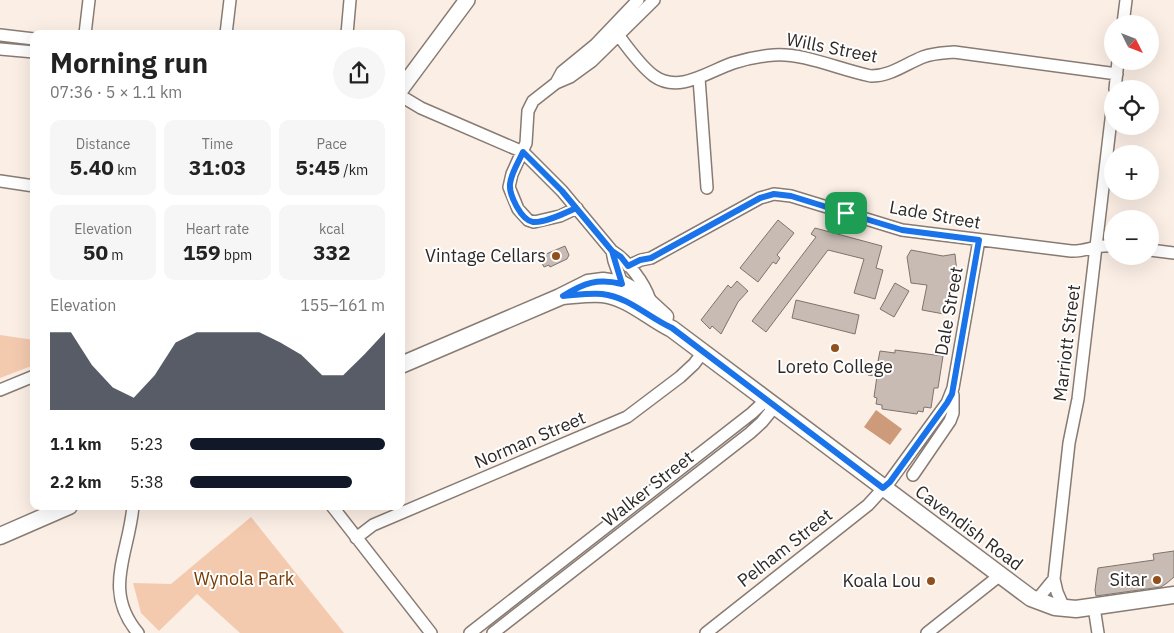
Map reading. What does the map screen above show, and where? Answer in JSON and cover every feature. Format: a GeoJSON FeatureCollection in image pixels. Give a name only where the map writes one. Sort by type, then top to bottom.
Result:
{"type":"FeatureCollection","features":[{"type":"Feature","properties":{"kind":"main road","name":"Cavendish Road"},"geometry":{"type":"LineString","coordinates":[[405,362],[563,296],[579,286],[625,273],[640,294],[665,317],[672,328]]}},
{"type":"Feature","properties":{"kind":"main road","name":"Cavendish Road"},"geometry":{"type":"LineString","coordinates":[[563,296],[603,294],[628,302],[658,322],[672,328],[999,576],[1036,601],[1064,608],[1094,607],[1174,595]]}},
{"type":"Feature","properties":{"kind":"main road"},"geometry":{"type":"LineString","coordinates":[[0,536],[60,510]]}},
{"type":"Feature","properties":{"kind":"street"},"geometry":{"type":"LineString","coordinates":[[85,30],[89,0]]}},
{"type":"Feature","properties":{"kind":"street"},"geometry":{"type":"LineString","coordinates":[[226,30],[230,0]]}},
{"type":"Feature","properties":{"kind":"street"},"geometry":{"type":"LineString","coordinates":[[347,30],[350,0]]}},
{"type":"Feature","properties":{"kind":"street"},"geometry":{"type":"LineString","coordinates":[[405,84],[466,0]]}},
{"type":"Feature","properties":{"kind":"street"},"geometry":{"type":"LineString","coordinates":[[556,82],[562,72],[595,45],[638,0]]}},
{"type":"Feature","properties":{"kind":"street"},"geometry":{"type":"LineString","coordinates":[[576,208],[560,216],[534,222],[528,220],[518,210],[510,187],[512,174],[526,143],[528,111],[532,101],[556,82],[570,77],[592,61],[654,0]]}},
{"type":"Feature","properties":{"kind":"street"},"geometry":{"type":"LineString","coordinates":[[1124,15],[1126,0]]}},
{"type":"Feature","properties":{"kind":"street"},"geometry":{"type":"LineString","coordinates":[[0,35],[30,39]]}},
{"type":"Feature","properties":{"kind":"street","name":"Wills Street"},"geometry":{"type":"LineString","coordinates":[[619,36],[629,50],[654,76],[666,82],[687,82],[732,64],[776,55],[795,56],[858,73],[881,76],[900,69],[921,57],[935,53],[954,52],[1117,74]]}},
{"type":"Feature","properties":{"kind":"street"},"geometry":{"type":"LineString","coordinates":[[0,49],[30,52]]}},
{"type":"Feature","properties":{"kind":"street"},"geometry":{"type":"LineString","coordinates":[[1116,80],[1117,70]]}},
{"type":"Feature","properties":{"kind":"street"},"geometry":{"type":"LineString","coordinates":[[699,78],[707,188]]}},
{"type":"Feature","properties":{"kind":"street"},"geometry":{"type":"LineString","coordinates":[[405,98],[421,108],[523,152],[562,191],[612,251],[625,273],[628,302]]}},
{"type":"Feature","properties":{"kind":"street","name":"Marriott Street"},"geometry":{"type":"LineString","coordinates":[[1064,608],[1054,579],[1068,442],[1077,405],[1109,135]]}},
{"type":"Feature","properties":{"kind":"street"},"geometry":{"type":"LineString","coordinates":[[0,181],[30,185]]}},
{"type":"Feature","properties":{"kind":"street","name":"Lade Street"},"geometry":{"type":"LineString","coordinates":[[625,273],[640,260],[651,258],[760,198],[774,194],[791,196],[902,230],[1076,252],[1104,246]]}},
{"type":"Feature","properties":{"kind":"street","name":"Dale Street"},"geometry":{"type":"LineString","coordinates":[[913,475],[951,418],[953,388],[979,240]]}},
{"type":"Feature","properties":{"kind":"street"},"geometry":{"type":"LineString","coordinates":[[1159,251],[1174,253]]}},
{"type":"Feature","properties":{"kind":"street","name":"Norman Street"},"geometry":{"type":"LineString","coordinates":[[356,538],[373,524],[627,417],[680,377],[696,362],[703,352]]}},
{"type":"Feature","properties":{"kind":"street"},"geometry":{"type":"LineString","coordinates":[[0,390],[30,378]]}},
{"type":"Feature","properties":{"kind":"street","name":"Dale Street"},"geometry":{"type":"LineString","coordinates":[[883,488],[890,482],[947,403],[953,388]]}},
{"type":"Feature","properties":{"kind":"street","name":"Walker Street"},"geometry":{"type":"LineString","coordinates":[[470,633],[752,413],[771,403]]}},
{"type":"Feature","properties":{"kind":"street","name":"Walker Street"},"geometry":{"type":"LineString","coordinates":[[492,633],[754,429],[771,403]]}},
{"type":"Feature","properties":{"kind":"street","name":"Pelham Street"},"geometry":{"type":"LineString","coordinates":[[706,633],[867,506],[883,488]]}},
{"type":"Feature","properties":{"kind":"street"},"geometry":{"type":"LineString","coordinates":[[132,510],[120,566],[119,585],[123,609],[138,633]]}},
{"type":"Feature","properties":{"kind":"street"},"geometry":{"type":"LineString","coordinates":[[335,510],[431,633]]}},
{"type":"Feature","properties":{"kind":"street"},"geometry":{"type":"LineString","coordinates":[[927,633],[999,576]]}},
{"type":"Feature","properties":{"kind":"street"},"geometry":{"type":"LineString","coordinates":[[1036,601],[1054,579]]}},
{"type":"Feature","properties":{"kind":"street"},"geometry":{"type":"LineString","coordinates":[[531,586],[540,596]]}},
{"type":"Feature","properties":{"kind":"street"},"geometry":{"type":"LineString","coordinates":[[1094,607],[1098,633]]}},
{"type":"Feature","properties":{"kind":"green space"},"geometry":{"type":"Polygon","coordinates":[[[0,335],[30,339],[30,367],[0,378],[0,335]]]}},
{"type":"Feature","properties":{"kind":"green space","name":"Wynola Park"},"geometry":{"type":"Polygon","coordinates":[[[251,517],[344,633],[240,633],[197,594],[159,631],[141,613],[133,583],[171,584],[251,517]]]}},
{"type":"Feature","properties":{"kind":"shaded area"},"geometry":{"type":"Polygon","coordinates":[[[876,410],[902,429],[890,445],[864,427],[876,410]]]}},
{"type":"Feature","properties":{"kind":"building"},"geometry":{"type":"Polygon","coordinates":[[[778,220],[794,233],[777,255],[780,258],[776,264],[773,262],[758,282],[740,268],[778,220]]]}},
{"type":"Feature","properties":{"kind":"building"},"geometry":{"type":"Polygon","coordinates":[[[815,228],[882,246],[876,268],[883,270],[875,299],[854,293],[864,259],[828,250],[766,332],[752,321],[816,237],[811,234],[815,228]]]}},
{"type":"Feature","properties":{"kind":"building","name":"Vintage Cellars"},"geometry":{"type":"Polygon","coordinates":[[[565,246],[569,255],[567,259],[550,267],[549,265],[544,267],[539,257],[565,246]]]}},
{"type":"Feature","properties":{"kind":"building"},"geometry":{"type":"Polygon","coordinates":[[[911,250],[943,256],[955,254],[958,282],[950,287],[944,314],[922,310],[927,285],[911,283],[907,257],[911,250]]]}},
{"type":"Feature","properties":{"kind":"building"},"geometry":{"type":"Polygon","coordinates":[[[737,281],[748,291],[738,302],[721,334],[712,326],[710,329],[701,320],[728,285],[731,288],[737,281]]]}},
{"type":"Feature","properties":{"kind":"building"},"geometry":{"type":"Polygon","coordinates":[[[895,283],[909,291],[894,317],[880,309],[895,283]]]}},
{"type":"Feature","properties":{"kind":"building"},"geometry":{"type":"Polygon","coordinates":[[[796,300],[859,315],[855,334],[792,318],[796,300]]]}},
{"type":"Feature","properties":{"kind":"building"},"geometry":{"type":"Polygon","coordinates":[[[895,350],[943,356],[938,388],[934,388],[931,408],[924,407],[923,412],[918,411],[917,414],[882,409],[882,405],[876,404],[877,398],[874,397],[877,376],[868,375],[870,365],[877,366],[880,351],[895,353],[895,350]]]}},
{"type":"Feature","properties":{"kind":"building"},"geometry":{"type":"Polygon","coordinates":[[[1174,551],[1174,577],[1161,587],[1096,596],[1098,568],[1154,560],[1153,554],[1174,551]]]}},
{"type":"Feature","properties":{"kind":"place","name":"Vintage Cellars"},"geometry":{"type":"Point","coordinates":[556,256]}},
{"type":"Feature","properties":{"kind":"place","name":"Loreto College"},"geometry":{"type":"Point","coordinates":[835,348]}},
{"type":"Feature","properties":{"kind":"place","name":"Sitar"},"geometry":{"type":"Point","coordinates":[1157,580]}},
{"type":"Feature","properties":{"kind":"place","name":"Koala Lou"},"geometry":{"type":"Point","coordinates":[931,581]}},
{"type":"Feature","properties":{"kind":"route"},"geometry":{"type":"LineString","coordinates":[[846,213],[791,196],[774,194],[760,198],[651,258],[640,260],[628,266],[621,257],[612,251],[576,208],[560,216],[534,222],[528,220],[518,210],[510,187],[512,174],[523,152],[562,191],[612,251],[622,284],[609,281],[588,283],[563,296],[603,294],[619,298],[658,322],[672,328],[883,488],[890,482],[952,394],[979,240],[902,230],[846,213]]}}]}
